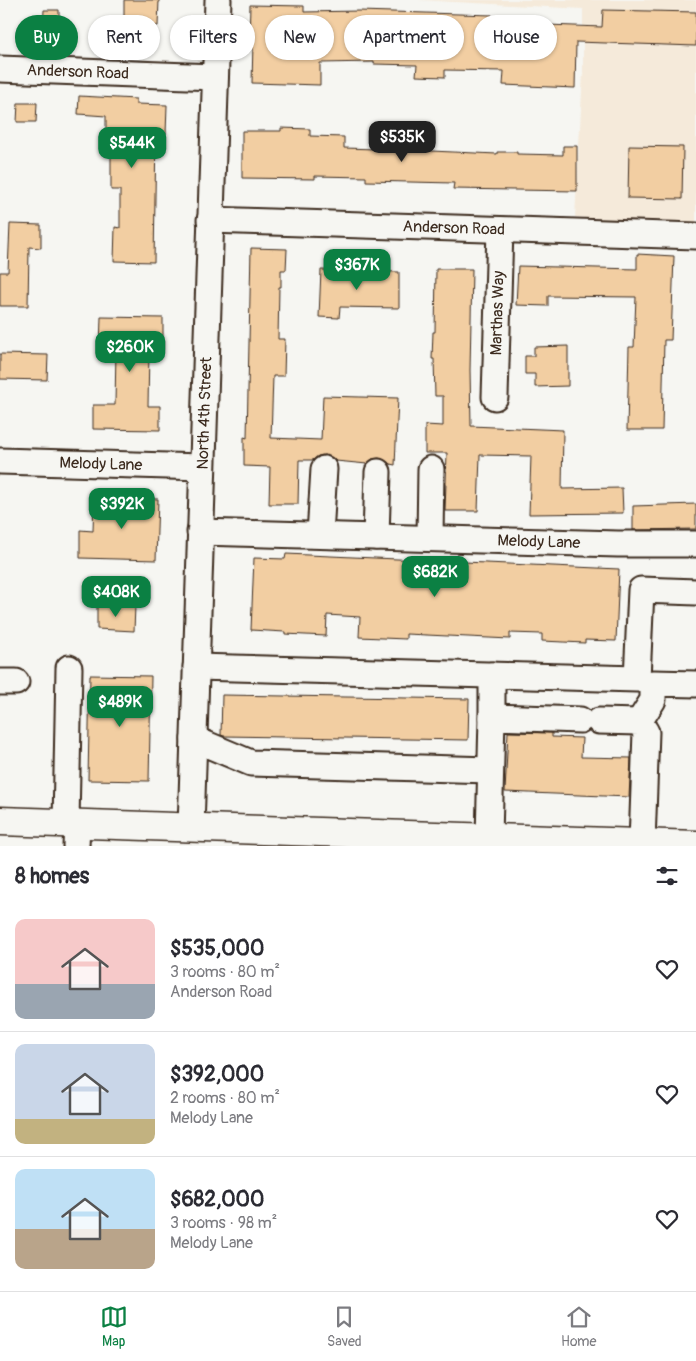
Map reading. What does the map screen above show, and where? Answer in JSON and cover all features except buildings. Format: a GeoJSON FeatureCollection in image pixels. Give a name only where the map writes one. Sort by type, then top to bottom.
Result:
{"type":"FeatureCollection","features":[{"type":"Feature","properties":{"kind":"main road"},"geometry":{"type":"LineString","coordinates":[[0,821],[73,831],[191,828],[218,837],[397,840],[489,838],[566,843],[696,845]]}},
{"type":"Feature","properties":{"kind":"street","name":"North 4th Street"},"geometry":{"type":"LineString","coordinates":[[191,828],[218,0]]}},
{"type":"Feature","properties":{"kind":"street","name":"Anderson Road"},"geometry":{"type":"LineString","coordinates":[[0,70],[215,77]]}},
{"type":"Feature","properties":{"kind":"street","name":"Anderson Road"},"geometry":{"type":"LineString","coordinates":[[210,220],[696,236]]}},
{"type":"Feature","properties":{"kind":"street","name":"Marthas Way"},"geometry":{"type":"LineString","coordinates":[[495,397],[500,230]]}},
{"type":"Feature","properties":{"kind":"street","name":"Melody Lane"},"geometry":{"type":"LineString","coordinates":[[0,461],[202,467]]}},
{"type":"Feature","properties":{"kind":"street"},"geometry":{"type":"LineString","coordinates":[[320,535],[324,469]]}},
{"type":"Feature","properties":{"kind":"street"},"geometry":{"type":"LineString","coordinates":[[430,538],[431,469]]}},
{"type":"Feature","properties":{"kind":"street"},"geometry":{"type":"LineString","coordinates":[[376,537],[378,472]]}},
{"type":"Feature","properties":{"kind":"street","name":"Melody Lane"},"geometry":{"type":"LineString","coordinates":[[200,532],[618,544],[696,544]]}},
{"type":"Feature","properties":{"kind":"street"},"geometry":{"type":"LineString","coordinates":[[639,722],[653,700],[645,681],[640,590],[696,592]]}},
{"type":"Feature","properties":{"kind":"street"},"geometry":{"type":"LineString","coordinates":[[196,667],[492,675],[696,684]]}},
{"type":"Feature","properties":{"kind":"street"},"geometry":{"type":"LineString","coordinates":[[69,668],[73,831]]}},
{"type":"Feature","properties":{"kind":"street"},"geometry":{"type":"LineString","coordinates":[[489,838],[492,675]]}},
{"type":"Feature","properties":{"kind":"street"},"geometry":{"type":"LineString","coordinates":[[492,717],[639,722]]}},
{"type":"Feature","properties":{"kind":"street"},"geometry":{"type":"LineString","coordinates":[[639,722],[646,732],[642,843]]}},
{"type":"Feature","properties":{"kind":"street"},"geometry":{"type":"LineString","coordinates":[[194,739],[251,762],[490,770]]}},
{"type":"Feature","properties":{"kind":"shaded area"},"geometry":{"type":"Polygon","coordinates":[[[418,0],[696,0],[696,228],[575,217],[583,73],[583,9],[418,0]]]}}]}
